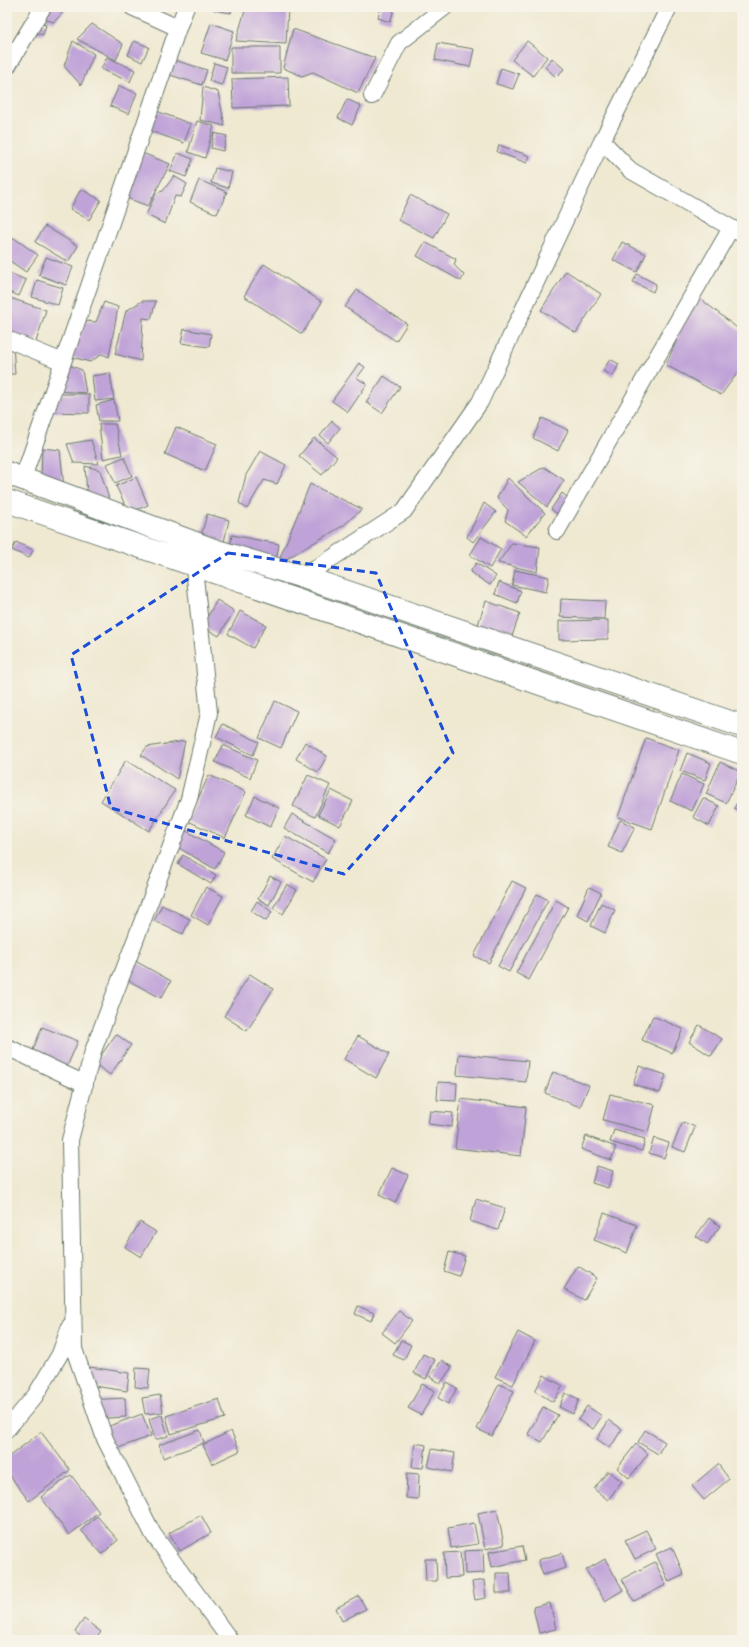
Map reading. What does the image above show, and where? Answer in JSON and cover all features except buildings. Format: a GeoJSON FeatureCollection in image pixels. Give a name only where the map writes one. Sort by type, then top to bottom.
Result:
{"type":"FeatureCollection","features":[{"type":"Feature","properties":{"kind":"main road"},"geometry":{"type":"LineString","coordinates":[[15,476],[214,550],[303,577],[742,726]]}},
{"type":"Feature","properties":{"kind":"main road"},"geometry":{"type":"LineString","coordinates":[[7,501],[194,567],[742,753]]}},
{"type":"Feature","properties":{"kind":"main road"},"geometry":{"type":"LineString","coordinates":[[336,615],[342,590]]}},
{"type":"Feature","properties":{"kind":"street"},"geometry":{"type":"LineString","coordinates":[[7,67],[43,7]]}},
{"type":"Feature","properties":{"kind":"street"},"geometry":{"type":"LineString","coordinates":[[132,7],[178,28]]}},
{"type":"Feature","properties":{"kind":"street"},"geometry":{"type":"LineString","coordinates":[[15,476],[63,362],[186,7]]}},
{"type":"Feature","properties":{"kind":"street"},"geometry":{"type":"LineString","coordinates":[[372,96],[399,43],[445,7]]}},
{"type":"Feature","properties":{"kind":"street"},"geometry":{"type":"LineString","coordinates":[[303,577],[404,511],[475,409],[602,141],[669,7]]}},
{"type":"Feature","properties":{"kind":"street"},"geometry":{"type":"LineString","coordinates":[[557,531],[737,231],[630,170],[602,141]]}},
{"type":"Feature","properties":{"kind":"street"},"geometry":{"type":"LineString","coordinates":[[7,339],[63,362]]}},
{"type":"Feature","properties":{"kind":"street"},"geometry":{"type":"LineString","coordinates":[[194,567],[209,713],[189,799],[93,1051],[70,1140],[74,1349],[105,1439],[153,1534],[230,1640]]}},
{"type":"Feature","properties":{"kind":"street"},"geometry":{"type":"LineString","coordinates":[[7,1047],[84,1084]]}},
{"type":"Feature","properties":{"kind":"street"},"geometry":{"type":"LineString","coordinates":[[7,1429],[35,1396],[60,1354],[74,1317]]}},
{"type":"Feature","properties":{"kind":"highlighted area"},"geometry":{"type":"Polygon","coordinates":[[[228,553],[376,573],[453,753],[344,874],[111,808],[71,655],[228,553]]]}}]}
